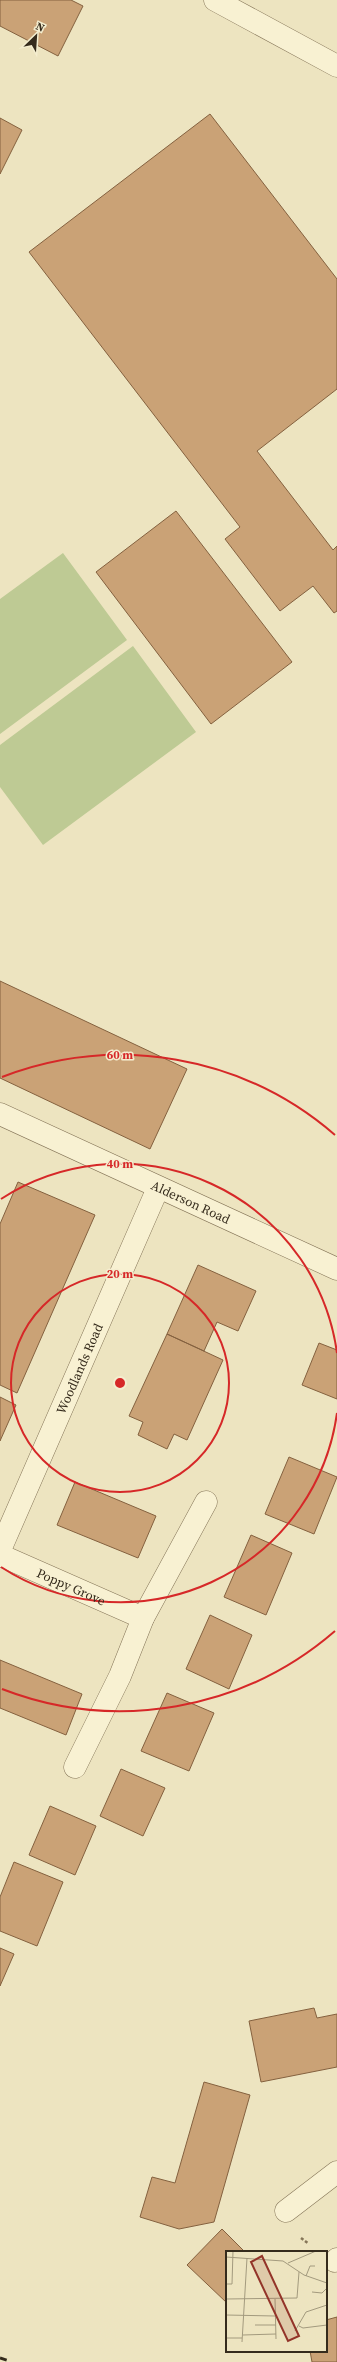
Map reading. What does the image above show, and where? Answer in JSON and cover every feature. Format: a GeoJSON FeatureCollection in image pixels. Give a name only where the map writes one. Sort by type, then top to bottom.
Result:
{"type":"FeatureCollection","features":[{"type":"Feature","properties":{"kind":"street"},"geometry":{"type":"LineString","coordinates":[[215,0],[337,66]]}},
{"type":"Feature","properties":{"kind":"street","name":"Alderson Road"},"geometry":{"type":"LineString","coordinates":[[0,1114],[158,1188],[337,1269]]}},
{"type":"Feature","properties":{"kind":"street","name":"Woodlands Road"},"geometry":{"type":"LineString","coordinates":[[0,1550],[158,1188]]}},
{"type":"Feature","properties":{"kind":"street"},"geometry":{"type":"LineString","coordinates":[[75,1767],[120,1676],[143,1618],[206,1502]]}},
{"type":"Feature","properties":{"kind":"street","name":"Poppy Grove"},"geometry":{"type":"LineString","coordinates":[[0,1555],[143,1618]]}},
{"type":"Feature","properties":{"kind":"street"},"geometry":{"type":"LineString","coordinates":[[286,2211],[337,2172]]}},
{"type":"Feature","properties":{"kind":"green space"},"geometry":{"type":"Polygon","coordinates":[[[63,553],[127,640],[0,734],[0,599],[63,553]]]}},
{"type":"Feature","properties":{"kind":"green space"},"geometry":{"type":"Polygon","coordinates":[[[133,646],[196,732],[43,845],[0,787],[0,745],[133,646]]]}},
{"type":"Feature","properties":{"kind":"building"},"geometry":{"type":"Polygon","coordinates":[[[0,0],[71,0],[83,6],[58,56],[0,26],[0,0]]]}},
{"type":"Feature","properties":{"kind":"building"},"geometry":{"type":"Polygon","coordinates":[[[210,114],[337,279],[337,389],[257,451],[333,550],[337,546],[337,611],[334,613],[313,586],[280,611],[225,539],[240,527],[29,252],[210,114]]]}},
{"type":"Feature","properties":{"kind":"building"},"geometry":{"type":"Polygon","coordinates":[[[0,118],[22,130],[0,174],[0,118]]]}},
{"type":"Feature","properties":{"kind":"building"},"geometry":{"type":"Polygon","coordinates":[[[176,511],[292,662],[211,724],[96,572],[176,511]]]}},
{"type":"Feature","properties":{"kind":"building"},"geometry":{"type":"Polygon","coordinates":[[[0,981],[187,1069],[150,1149],[0,1078],[0,981]]]}},
{"type":"Feature","properties":{"kind":"building"},"geometry":{"type":"Polygon","coordinates":[[[18,1182],[95,1215],[17,1393],[0,1385],[0,1224],[18,1182]]]}},
{"type":"Feature","properties":{"kind":"building"},"geometry":{"type":"Polygon","coordinates":[[[198,1265],[256,1291],[238,1331],[217,1322],[204,1351],[167,1334],[198,1265]]]}},
{"type":"Feature","properties":{"kind":"building"},"geometry":{"type":"Polygon","coordinates":[[[167,1334],[223,1360],[187,1440],[174,1434],[167,1449],[138,1435],[143,1422],[129,1416],[167,1334]]]}},
{"type":"Feature","properties":{"kind":"building"},"geometry":{"type":"Polygon","coordinates":[[[319,1343],[337,1350],[337,1399],[302,1385],[319,1343]]]}},
{"type":"Feature","properties":{"kind":"building"},"geometry":{"type":"Polygon","coordinates":[[[0,1397],[16,1405],[0,1441],[0,1397]]]}},
{"type":"Feature","properties":{"kind":"building"},"geometry":{"type":"Polygon","coordinates":[[[289,1457],[337,1477],[314,1534],[265,1514],[289,1457]]]}},
{"type":"Feature","properties":{"kind":"building"},"geometry":{"type":"Polygon","coordinates":[[[75,1482],[156,1516],[138,1558],[57,1525],[75,1482]]]}},
{"type":"Feature","properties":{"kind":"building"},"geometry":{"type":"Polygon","coordinates":[[[251,1535],[292,1553],[266,1615],[224,1597],[251,1535]]]}},
{"type":"Feature","properties":{"kind":"building"},"geometry":{"type":"Polygon","coordinates":[[[210,1615],[252,1635],[229,1689],[186,1669],[210,1615]]]}},
{"type":"Feature","properties":{"kind":"building"},"geometry":{"type":"Polygon","coordinates":[[[0,1660],[82,1694],[66,1735],[0,1708],[0,1660]]]}},
{"type":"Feature","properties":{"kind":"building"},"geometry":{"type":"Polygon","coordinates":[[[167,1693],[214,1713],[189,1771],[141,1751],[167,1693]]]}},
{"type":"Feature","properties":{"kind":"building"},"geometry":{"type":"Polygon","coordinates":[[[121,1769],[165,1788],[143,1836],[100,1816],[121,1769]]]}},
{"type":"Feature","properties":{"kind":"building"},"geometry":{"type":"Polygon","coordinates":[[[50,1806],[96,1826],[75,1875],[29,1855],[50,1806]]]}},
{"type":"Feature","properties":{"kind":"building"},"geometry":{"type":"Polygon","coordinates":[[[14,1862],[63,1882],[37,1946],[0,1931],[0,1897],[14,1862]]]}},
{"type":"Feature","properties":{"kind":"building"},"geometry":{"type":"Polygon","coordinates":[[[0,1948],[14,1954],[0,1986],[0,1948]]]}},
{"type":"Feature","properties":{"kind":"building"},"geometry":{"type":"Polygon","coordinates":[[[314,2008],[317,2018],[337,2014],[337,2067],[261,2082],[249,2021],[314,2008]]]}},
{"type":"Feature","properties":{"kind":"building"},"geometry":{"type":"Polygon","coordinates":[[[204,2082],[250,2095],[214,2222],[179,2229],[140,2217],[152,2177],[175,2183],[204,2082]]]}},
{"type":"Feature","properties":{"kind":"building"},"geometry":{"type":"Polygon","coordinates":[[[222,2229],[244,2251],[226,2251],[226,2302],[187,2265],[222,2229]]]}},
{"type":"Feature","properties":{"kind":"building"},"geometry":{"type":"Polygon","coordinates":[[[337,2317],[337,2362],[312,2362],[310,2352],[327,2352],[327,2320],[337,2317]]]}},
{"type":"Feature","properties":{"kind":"railway"},"geometry":{"type":"LineString","coordinates":[[0,2358],[13,2362]]}}]}
